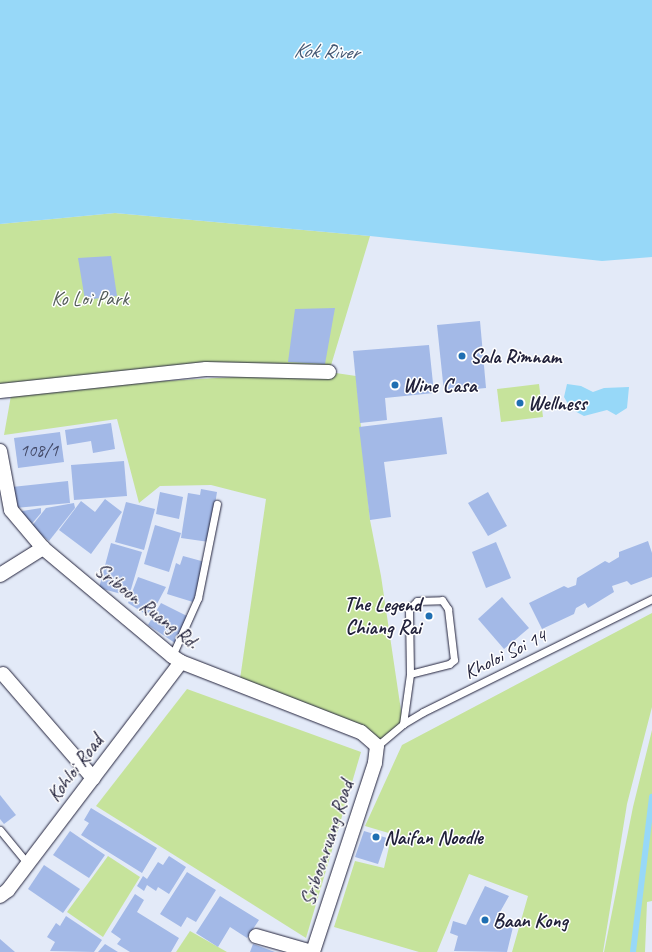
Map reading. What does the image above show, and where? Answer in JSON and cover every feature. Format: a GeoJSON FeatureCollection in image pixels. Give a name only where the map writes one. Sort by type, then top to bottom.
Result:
{"type":"FeatureCollection","features":[{"type":"Feature","properties":{"kind":"street"},"geometry":{"type":"LineString","coordinates":[[0,391],[206,369],[329,372]]}},
{"type":"Feature","properties":{"kind":"street","name":"Sriboon Ruang Rd."},"geometry":{"type":"LineString","coordinates":[[0,451],[11,510],[43,548],[176,659],[361,732],[377,746]]}},
{"type":"Feature","properties":{"kind":"street"},"geometry":{"type":"LineString","coordinates":[[0,575],[43,548]]}},
{"type":"Feature","properties":{"kind":"street","name":"Kohloi Road"},"geometry":{"type":"LineString","coordinates":[[0,896],[8,890],[93,778],[176,659]]}},
{"type":"Feature","properties":{"kind":"street"},"geometry":{"type":"LineString","coordinates":[[3,674],[93,778]]}},
{"type":"Feature","properties":{"kind":"street","name":"Sriboonruang Road"},"geometry":{"type":"LineString","coordinates":[[313,952],[375,763],[377,746]]}},
{"type":"Feature","properties":{"kind":"street"},"geometry":{"type":"LineString","coordinates":[[256,936],[313,952]]}},
{"type":"Feature","properties":{"kind":"lane"},"geometry":{"type":"LineString","coordinates":[[176,659],[198,598],[217,504]]}},
{"type":"Feature","properties":{"kind":"lane","name":"Kholoi Soi 14"},"geometry":{"type":"LineString","coordinates":[[377,746],[403,724],[652,599]]}},
{"type":"Feature","properties":{"kind":"lane"},"geometry":{"type":"LineString","coordinates":[[403,724],[410,674],[409,609],[416,601],[442,600],[448,609],[454,660],[449,664],[410,674]]}},
{"type":"Feature","properties":{"kind":"lane"},"geometry":{"type":"LineString","coordinates":[[0,830],[28,864]]}},
{"type":"Feature","properties":{"kind":"green space","name":"Ko Loi Park"},"geometry":{"type":"Polygon","coordinates":[[[115,213],[370,236],[329,372],[356,376],[370,520],[381,576],[403,724],[377,746],[239,686],[266,499],[211,485],[160,486],[139,503],[117,419],[4,435],[12,390],[0,391],[0,224],[115,213]],[[206,369],[24,389],[321,372],[206,369]]]}},
{"type":"Feature","properties":{"kind":"green space","name":"Wellness"},"geometry":{"type":"Polygon","coordinates":[[[539,384],[543,417],[501,422],[497,389],[539,384]]]}},
{"type":"Feature","properties":{"kind":"green space"},"geometry":{"type":"Polygon","coordinates":[[[652,613],[652,707],[627,804],[603,952],[512,952],[528,896],[469,874],[437,952],[419,952],[334,927],[355,861],[384,868],[392,834],[365,826],[402,745],[652,613]]]}},
{"type":"Feature","properties":{"kind":"green space"},"geometry":{"type":"Polygon","coordinates":[[[187,689],[361,752],[306,938],[96,806],[187,689]]]}},
{"type":"Feature","properties":{"kind":"green space"},"geometry":{"type":"Polygon","coordinates":[[[652,730],[652,901],[647,902],[645,952],[604,952],[633,807],[652,730]]]}},
{"type":"Feature","properties":{"kind":"green space"},"geometry":{"type":"Polygon","coordinates":[[[108,856],[140,877],[103,937],[67,912],[108,856]]]}},
{"type":"Feature","properties":{"kind":"green space"},"geometry":{"type":"Polygon","coordinates":[[[190,931],[227,952],[176,952],[190,931]]]}},
{"type":"Feature","properties":{"kind":"water","name":"Kok River"},"geometry":{"type":"Polygon","coordinates":[[[0,0],[652,0],[652,257],[602,261],[370,236],[115,213],[0,224],[0,0]]]}},
{"type":"Feature","properties":{"kind":"water"},"geometry":{"type":"Polygon","coordinates":[[[567,384],[581,386],[593,392],[604,388],[629,387],[627,408],[616,415],[607,410],[584,416],[571,409],[564,397],[567,384]]]}},
{"type":"Feature","properties":{"kind":"building"},"geometry":{"type":"Polygon","coordinates":[[[111,256],[117,296],[85,300],[78,258],[111,256]]]}},
{"type":"Feature","properties":{"kind":"building"},"geometry":{"type":"Polygon","coordinates":[[[335,308],[325,364],[288,362],[295,309],[335,308]]]}},
{"type":"Feature","properties":{"kind":"building","name":"Sala Rimnam"},"geometry":{"type":"Polygon","coordinates":[[[480,321],[486,388],[444,392],[437,325],[480,321]]]}},
{"type":"Feature","properties":{"kind":"building","name":"Wine Casa"},"geometry":{"type":"Polygon","coordinates":[[[429,345],[434,393],[385,398],[387,420],[360,423],[353,351],[429,345]]]}},
{"type":"Feature","properties":{"kind":"building"},"geometry":{"type":"Polygon","coordinates":[[[442,417],[447,454],[384,462],[391,517],[370,520],[359,427],[442,417]]]}},
{"type":"Feature","properties":{"kind":"building"},"geometry":{"type":"Polygon","coordinates":[[[111,423],[115,449],[93,453],[91,441],[67,445],[65,430],[111,423]]]}},
{"type":"Feature","properties":{"kind":"building"},"geometry":{"type":"Polygon","coordinates":[[[60,432],[64,462],[18,468],[14,438],[60,432]]]}},
{"type":"Feature","properties":{"kind":"building"},"geometry":{"type":"Polygon","coordinates":[[[124,461],[127,496],[74,500],[71,465],[124,461]]]}},
{"type":"Feature","properties":{"kind":"building"},"geometry":{"type":"Polygon","coordinates":[[[68,481],[70,503],[15,508],[12,487],[68,481]]]}},
{"type":"Feature","properties":{"kind":"building"},"geometry":{"type":"Polygon","coordinates":[[[201,489],[217,492],[209,542],[181,538],[188,493],[200,495],[201,489]]]}},
{"type":"Feature","properties":{"kind":"building"},"geometry":{"type":"Polygon","coordinates":[[[160,492],[183,497],[179,519],[156,514],[160,492]]]}},
{"type":"Feature","properties":{"kind":"building"},"geometry":{"type":"Polygon","coordinates":[[[488,492],[507,526],[488,536],[468,503],[488,492]]]}},
{"type":"Feature","properties":{"kind":"building"},"geometry":{"type":"Polygon","coordinates":[[[105,499],[122,512],[91,554],[59,530],[81,501],[95,512],[105,499]]]}},
{"type":"Feature","properties":{"kind":"building"},"geometry":{"type":"Polygon","coordinates":[[[126,502],[155,509],[144,550],[115,542],[126,502]]]}},
{"type":"Feature","properties":{"kind":"building"},"geometry":{"type":"Polygon","coordinates":[[[74,503],[75,508],[49,541],[31,527],[46,508],[74,503]]]}},
{"type":"Feature","properties":{"kind":"building"},"geometry":{"type":"Polygon","coordinates":[[[41,508],[41,513],[30,526],[16,512],[41,508]]]}},
{"type":"Feature","properties":{"kind":"building"},"geometry":{"type":"Polygon","coordinates":[[[155,525],[181,533],[169,572],[144,564],[155,525]]]}},
{"type":"Feature","properties":{"kind":"building"},"geometry":{"type":"Polygon","coordinates":[[[648,541],[652,553],[652,577],[631,585],[627,581],[612,586],[614,592],[588,608],[585,603],[576,608],[574,614],[542,629],[529,603],[564,586],[568,588],[576,585],[577,578],[605,561],[609,563],[619,557],[619,552],[648,541]]]}},
{"type":"Feature","properties":{"kind":"building"},"geometry":{"type":"Polygon","coordinates":[[[496,542],[511,578],[486,588],[472,552],[496,542]]]}},
{"type":"Feature","properties":{"kind":"building"},"geometry":{"type":"Polygon","coordinates":[[[111,543],[142,552],[129,596],[99,588],[111,543]]]}},
{"type":"Feature","properties":{"kind":"building"},"geometry":{"type":"Polygon","coordinates":[[[183,556],[205,562],[193,602],[167,594],[176,563],[180,565],[183,556]]]}},
{"type":"Feature","properties":{"kind":"building"},"geometry":{"type":"Polygon","coordinates":[[[138,577],[166,587],[150,617],[128,603],[138,577]]]}},
{"type":"Feature","properties":{"kind":"building"},"geometry":{"type":"Polygon","coordinates":[[[502,597],[529,628],[504,649],[478,619],[502,597]]]}},
{"type":"Feature","properties":{"kind":"building"},"geometry":{"type":"Polygon","coordinates":[[[161,603],[187,616],[175,643],[148,625],[161,603]]]}},
{"type":"Feature","properties":{"kind":"building"},"geometry":{"type":"Polygon","coordinates":[[[0,795],[16,815],[4,824],[0,819],[0,795]]]}},
{"type":"Feature","properties":{"kind":"building"},"geometry":{"type":"Polygon","coordinates":[[[91,808],[157,848],[142,873],[81,835],[89,823],[84,820],[91,808]]]}},
{"type":"Feature","properties":{"kind":"building"},"geometry":{"type":"Polygon","coordinates":[[[70,831],[105,855],[89,878],[53,855],[70,831]]]}},
{"type":"Feature","properties":{"kind":"building"},"geometry":{"type":"Polygon","coordinates":[[[364,831],[387,838],[378,864],[355,857],[364,831]]]}},
{"type":"Feature","properties":{"kind":"building"},"geometry":{"type":"Polygon","coordinates":[[[169,856],[186,867],[169,894],[158,887],[156,891],[147,885],[144,891],[137,886],[143,876],[147,879],[158,862],[163,865],[169,856]]]}},
{"type":"Feature","properties":{"kind":"building"},"geometry":{"type":"Polygon","coordinates":[[[44,865],[80,889],[63,913],[28,889],[44,865]]]}},
{"type":"Feature","properties":{"kind":"building"},"geometry":{"type":"Polygon","coordinates":[[[187,872],[216,890],[196,922],[187,917],[181,927],[160,914],[187,872]]]}},
{"type":"Feature","properties":{"kind":"building","name":"Baan Kong"},"geometry":{"type":"Polygon","coordinates":[[[485,886],[509,896],[496,919],[514,923],[507,952],[454,951],[458,936],[450,933],[453,921],[466,925],[485,886]]]}},
{"type":"Feature","properties":{"kind":"building"},"geometry":{"type":"Polygon","coordinates":[[[135,894],[144,900],[137,912],[179,938],[171,952],[130,952],[117,944],[121,939],[111,932],[135,894]]]}},
{"type":"Feature","properties":{"kind":"building"},"geometry":{"type":"Polygon","coordinates":[[[220,896],[259,920],[247,938],[230,927],[218,947],[196,933],[220,896]]]}},
{"type":"Feature","properties":{"kind":"building"},"geometry":{"type":"Polygon","coordinates":[[[66,916],[102,940],[94,952],[50,951],[55,942],[47,937],[56,923],[60,926],[66,916]]]}},
{"type":"Feature","properties":{"kind":"building"},"geometry":{"type":"Polygon","coordinates":[[[0,939],[15,952],[0,952],[0,939]]]}},
{"type":"Feature","properties":{"kind":"building"},"geometry":{"type":"Polygon","coordinates":[[[105,944],[118,952],[98,952],[105,944]]]}},
{"type":"Feature","properties":{"kind":"building"},"geometry":{"type":"Polygon","coordinates":[[[253,944],[275,952],[250,952],[253,944]]]}},
{"type":"Feature","properties":{"kind":"waterway"},"geometry":{"type":"LineString","coordinates":[[633,952],[652,797]]}},
{"type":"Feature","properties":{"kind":"place","name":"Sala Rimnam"},"geometry":{"type":"Point","coordinates":[462,356]}},
{"type":"Feature","properties":{"kind":"place","name":"Wine Casa"},"geometry":{"type":"Point","coordinates":[395,385]}},
{"type":"Feature","properties":{"kind":"place","name":"Wellness"},"geometry":{"type":"Point","coordinates":[520,403]}},
{"type":"Feature","properties":{"kind":"place","name":"The Legend Chiang Rai"},"geometry":{"type":"Point","coordinates":[429,616]}},
{"type":"Feature","properties":{"kind":"place","name":"Naifan Noodle"},"geometry":{"type":"Point","coordinates":[376,837]}},
{"type":"Feature","properties":{"kind":"place","name":"Baan Kong"},"geometry":{"type":"Point","coordinates":[485,920]}}]}
